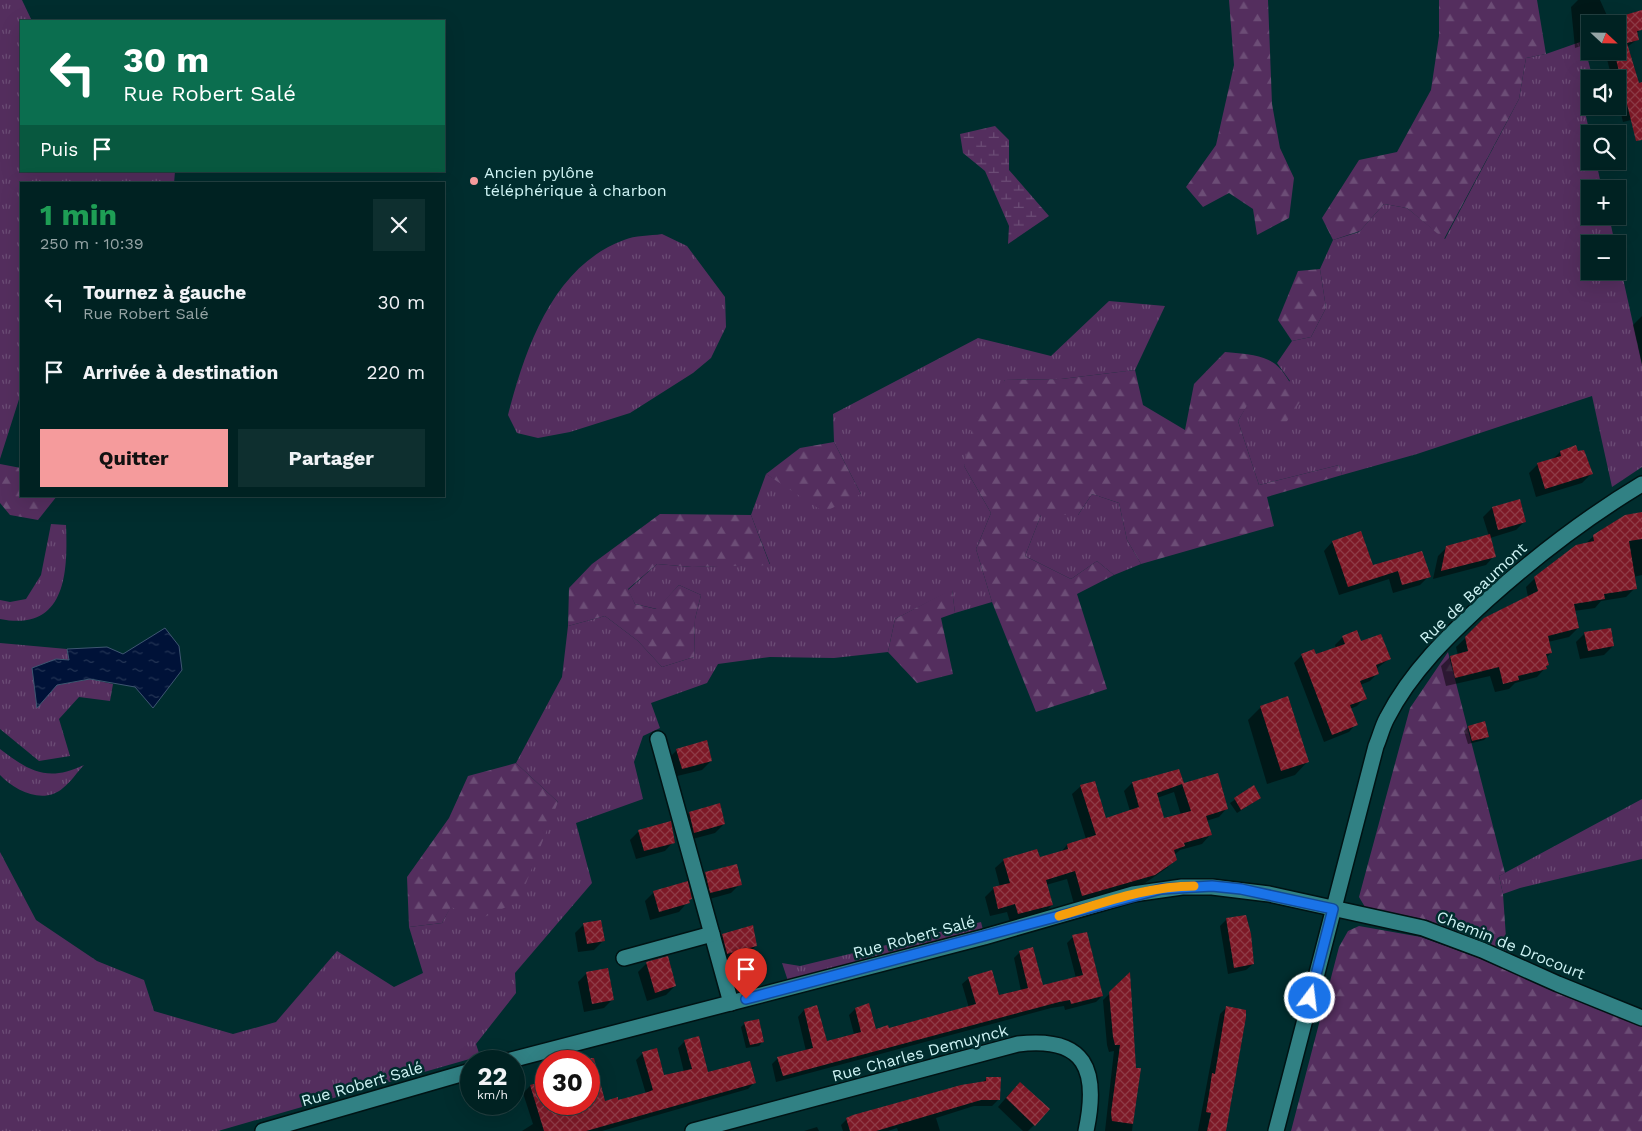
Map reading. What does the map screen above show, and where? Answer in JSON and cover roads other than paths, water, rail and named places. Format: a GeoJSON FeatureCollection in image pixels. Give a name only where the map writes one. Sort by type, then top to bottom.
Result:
{"type":"FeatureCollection","features":[{"type":"Feature","properties":{"kind":"street","name":"Rue de Beaumont"},"geometry":{"type":"LineString","coordinates":[[1276,1131],[1376,746],[1386,719],[1400,696],[1445,638],[1512,578],[1578,526],[1642,484]]}},
{"type":"Feature","properties":{"kind":"street"},"geometry":{"type":"LineString","coordinates":[[658,739],[731,1003]]}},
{"type":"Feature","properties":{"kind":"street","name":"Rue Robert Salé"},"geometry":{"type":"LineString","coordinates":[[525,1056],[1161,889],[1212,886],[1241,889],[1333,909]]}},
{"type":"Feature","properties":{"kind":"street","name":"Chemin de Drocourt"},"geometry":{"type":"LineString","coordinates":[[1333,909],[1423,928],[1482,950],[1558,984],[1642,1018]]}},
{"type":"Feature","properties":{"kind":"street"},"geometry":{"type":"LineString","coordinates":[[624,958],[712,934]]}},
{"type":"Feature","properties":{"kind":"street","name":"Rue Charles Demuynck"},"geometry":{"type":"LineString","coordinates":[[694,1131],[1018,1044],[1041,1042],[1067,1047],[1077,1055],[1086,1067],[1091,1082],[1086,1131]]}},
{"type":"Feature","properties":{"kind":"street","name":"Rue Robert Salé"},"geometry":{"type":"LineString","coordinates":[[263,1131],[460,1073]]}},
{"type":"Feature","properties":{"kind":"water"},"geometry":{"type":"Polygon","coordinates":[[[165,628],[179,646],[182,670],[153,708],[135,687],[90,679],[57,685],[37,708],[32,668],[56,659],[69,660],[67,649],[107,647],[123,654],[165,628]]]}},
{"type":"Feature","properties":{"kind":"place","name":"Ancien pylône téléphérique à charbon"},"geometry":{"type":"Point","coordinates":[474,181]}}]}
